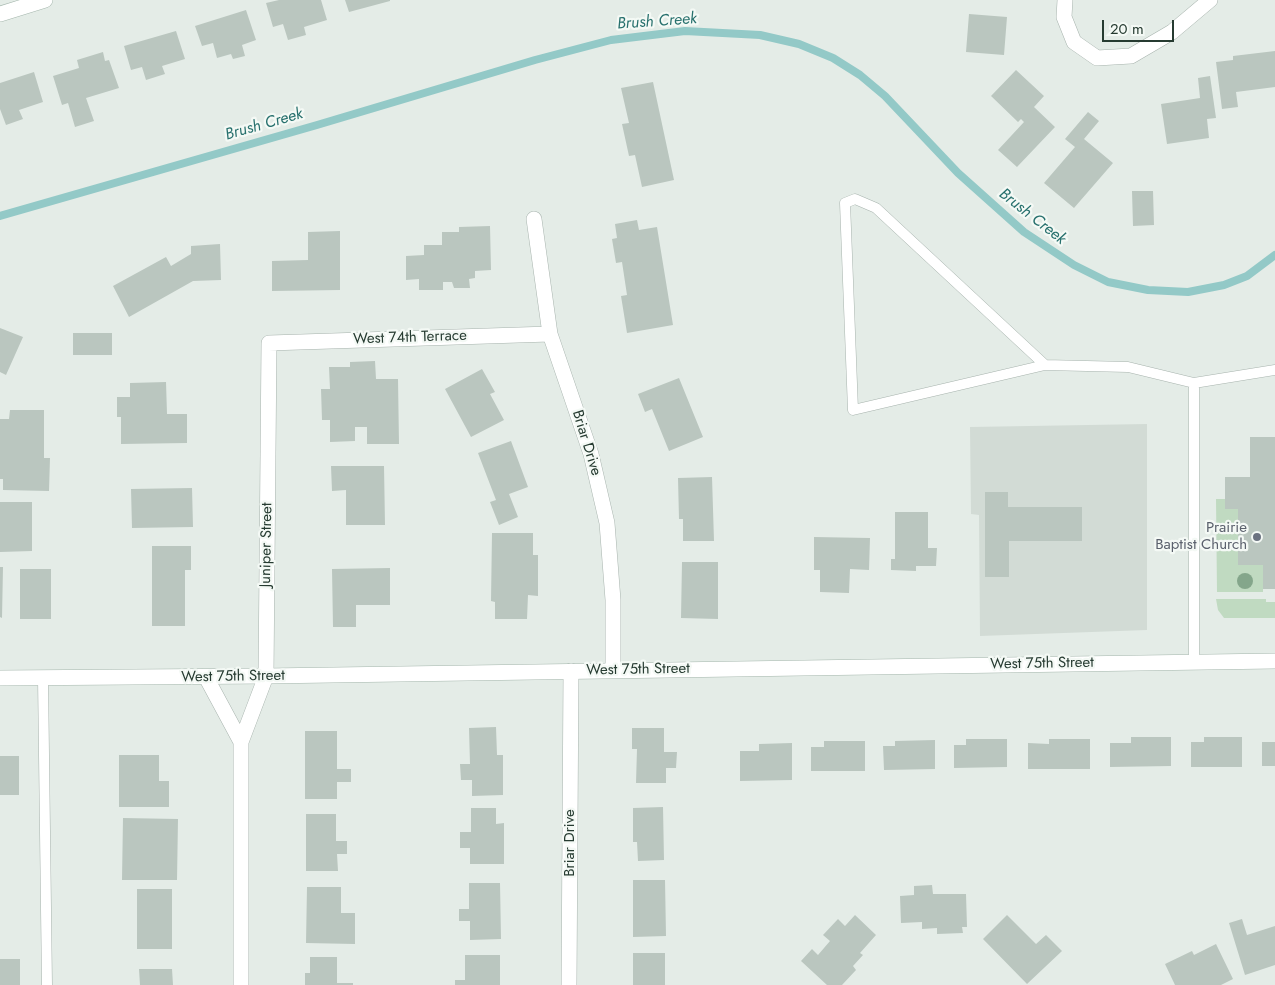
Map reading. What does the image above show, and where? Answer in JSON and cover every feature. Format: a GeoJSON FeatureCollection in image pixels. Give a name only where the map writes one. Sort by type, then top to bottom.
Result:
{"type":"FeatureCollection","features":[{"type":"Feature","properties":{"kind":"street"},"geometry":{"type":"LineString","coordinates":[[0,14],[45,0]]}},
{"type":"Feature","properties":{"kind":"street"},"geometry":{"type":"LineString","coordinates":[[1066,0],[1064,17],[1074,42],[1097,58],[1131,56],[1172,32],[1211,0]]}},
{"type":"Feature","properties":{"kind":"street","name":"Briar Drive"},"geometry":{"type":"LineString","coordinates":[[534,219],[550,334],[591,454],[607,522],[613,600],[613,670]]}},
{"type":"Feature","properties":{"kind":"street","name":"West 74th Terrace"},"geometry":{"type":"LineString","coordinates":[[269,343],[550,334]]}},
{"type":"Feature","properties":{"kind":"street","name":"Juniper Street"},"geometry":{"type":"LineString","coordinates":[[241,985],[241,742],[266,676],[269,343]]}},
{"type":"Feature","properties":{"kind":"street","name":"West 75th Street"},"geometry":{"type":"LineString","coordinates":[[0,678],[206,677],[1275,661]]}},
{"type":"Feature","properties":{"kind":"street","name":"Briar Drive"},"geometry":{"type":"LineString","coordinates":[[569,985],[571,671]]}},
{"type":"Feature","properties":{"kind":"street","name":"Juniper Street"},"geometry":{"type":"LineString","coordinates":[[206,677],[241,742]]}},
{"type":"Feature","properties":{"kind":"lane"},"geometry":{"type":"LineString","coordinates":[[1045,365],[876,208],[856,199],[845,203],[853,410],[1045,365],[1128,367],[1194,383],[1275,370]]}},
{"type":"Feature","properties":{"kind":"lane"},"geometry":{"type":"LineString","coordinates":[[1194,383],[1194,662]]}},
{"type":"Feature","properties":{"kind":"lane"},"geometry":{"type":"LineString","coordinates":[[42,678],[47,985]]}},
{"type":"Feature","properties":{"kind":"shaded area"},"geometry":{"type":"Polygon","coordinates":[[[1147,424],[1147,630],[980,636],[979,515],[971,514],[970,427],[1147,424]]]}},
{"type":"Feature","properties":{"kind":"green space"},"geometry":{"type":"Polygon","coordinates":[[[1216,499],[1225,499],[1238,509],[1238,565],[1263,565],[1263,592],[1217,592],[1216,499]]]}},
{"type":"Feature","properties":{"kind":"green space"},"geometry":{"type":"Polygon","coordinates":[[[1216,599],[1266,599],[1266,602],[1275,602],[1275,618],[1224,618],[1218,610],[1216,599]]]}},
{"type":"Feature","properties":{"kind":"building"},"geometry":{"type":"Polygon","coordinates":[[[279,0],[321,0],[327,20],[304,27],[306,35],[288,40],[283,24],[273,27],[266,3],[279,0]]]}},
{"type":"Feature","properties":{"kind":"building"},"geometry":{"type":"Polygon","coordinates":[[[345,0],[390,0],[390,1],[349,12],[345,0]]]}},
{"type":"Feature","properties":{"kind":"building"},"geometry":{"type":"Polygon","coordinates":[[[246,10],[256,40],[242,45],[245,56],[233,59],[231,54],[217,58],[213,43],[202,46],[195,26],[246,10]]]}},
{"type":"Feature","properties":{"kind":"building"},"geometry":{"type":"Polygon","coordinates":[[[969,14],[1007,17],[1004,55],[966,52],[969,14]]]}},
{"type":"Feature","properties":{"kind":"building"},"geometry":{"type":"Polygon","coordinates":[[[176,31],[185,59],[162,66],[165,74],[146,80],[142,67],[131,70],[124,46],[176,31]]]}},
{"type":"Feature","properties":{"kind":"building"},"geometry":{"type":"Polygon","coordinates":[[[1275,51],[1275,87],[1236,92],[1238,107],[1222,109],[1216,62],[1233,60],[1233,56],[1275,51]]]}},
{"type":"Feature","properties":{"kind":"building"},"geometry":{"type":"Polygon","coordinates":[[[103,52],[105,61],[109,60],[119,88],[86,98],[94,121],[75,127],[68,103],[62,105],[53,76],[79,68],[77,60],[103,52]]]}},
{"type":"Feature","properties":{"kind":"building"},"geometry":{"type":"Polygon","coordinates":[[[1016,70],[1044,96],[1034,107],[1055,127],[1017,167],[998,150],[1024,122],[1021,119],[1018,122],[991,96],[1016,70]]]}},
{"type":"Feature","properties":{"kind":"building"},"geometry":{"type":"Polygon","coordinates":[[[34,72],[43,102],[19,110],[23,119],[6,125],[0,109],[0,83],[34,72]]]}},
{"type":"Feature","properties":{"kind":"building"},"geometry":{"type":"Polygon","coordinates":[[[1210,76],[1216,118],[1207,119],[1209,138],[1167,144],[1161,104],[1200,98],[1198,78],[1210,76]]]}},
{"type":"Feature","properties":{"kind":"building"},"geometry":{"type":"Polygon","coordinates":[[[653,82],[674,180],[642,187],[635,155],[629,156],[622,124],[629,123],[621,88],[653,82]]]}},
{"type":"Feature","properties":{"kind":"building"},"geometry":{"type":"Polygon","coordinates":[[[1088,112],[1099,121],[1084,139],[1113,163],[1074,208],[1044,183],[1075,147],[1065,139],[1088,112]]]}},
{"type":"Feature","properties":{"kind":"building"},"geometry":{"type":"Polygon","coordinates":[[[1132,191],[1153,191],[1154,225],[1133,226],[1132,191]]]}},
{"type":"Feature","properties":{"kind":"building"},"geometry":{"type":"Polygon","coordinates":[[[637,220],[639,230],[657,227],[673,325],[627,333],[621,296],[627,295],[622,262],[616,263],[612,239],[617,238],[615,224],[637,220]]]}},
{"type":"Feature","properties":{"kind":"building"},"geometry":{"type":"Polygon","coordinates":[[[490,226],[491,270],[475,271],[475,278],[469,279],[470,288],[454,288],[452,282],[443,282],[443,290],[419,290],[419,279],[406,280],[406,256],[424,255],[424,245],[442,245],[442,232],[459,232],[459,227],[490,226]]]}},
{"type":"Feature","properties":{"kind":"building"},"geometry":{"type":"Polygon","coordinates":[[[340,231],[340,290],[272,291],[272,261],[308,260],[308,232],[340,231]]]}},
{"type":"Feature","properties":{"kind":"building"},"geometry":{"type":"Polygon","coordinates":[[[220,244],[221,280],[193,281],[129,317],[113,286],[166,257],[171,266],[191,254],[191,246],[220,244]]]}},
{"type":"Feature","properties":{"kind":"building"},"geometry":{"type":"Polygon","coordinates":[[[0,328],[23,337],[6,375],[0,372],[0,328]]]}},
{"type":"Feature","properties":{"kind":"building"},"geometry":{"type":"Polygon","coordinates":[[[73,333],[112,333],[112,355],[73,355],[73,333]]]}},
{"type":"Feature","properties":{"kind":"building"},"geometry":{"type":"Polygon","coordinates":[[[375,361],[376,379],[398,379],[399,444],[367,444],[367,427],[355,427],[355,441],[330,442],[330,420],[322,420],[321,389],[330,389],[329,367],[350,367],[350,362],[375,361]]]}},
{"type":"Feature","properties":{"kind":"building"},"geometry":{"type":"Polygon","coordinates":[[[482,369],[495,392],[490,394],[504,420],[471,437],[445,389],[482,369]]]}},
{"type":"Feature","properties":{"kind":"building"},"geometry":{"type":"Polygon","coordinates":[[[679,378],[703,437],[669,451],[652,409],[645,412],[638,394],[679,378]]]}},
{"type":"Feature","properties":{"kind":"building"},"geometry":{"type":"Polygon","coordinates":[[[166,382],[167,414],[187,414],[187,443],[121,444],[121,417],[117,417],[117,397],[130,397],[130,383],[166,382]]]}},
{"type":"Feature","properties":{"kind":"building"},"geometry":{"type":"Polygon","coordinates":[[[10,410],[44,410],[44,458],[50,458],[49,491],[3,490],[3,479],[0,479],[0,419],[9,419],[10,410]]]}},
{"type":"Feature","properties":{"kind":"building","name":"Prairie Baptist Church"},"geometry":{"type":"Polygon","coordinates":[[[1250,437],[1275,437],[1275,589],[1263,589],[1263,565],[1238,565],[1238,509],[1225,509],[1225,477],[1250,477],[1250,437]]]}},
{"type":"Feature","properties":{"kind":"building"},"geometry":{"type":"Polygon","coordinates":[[[511,441],[528,487],[509,494],[518,517],[499,525],[490,502],[496,500],[478,453],[511,441]]]}},
{"type":"Feature","properties":{"kind":"building"},"geometry":{"type":"Polygon","coordinates":[[[331,466],[384,466],[385,525],[346,525],[346,490],[332,491],[331,466]]]}},
{"type":"Feature","properties":{"kind":"building"},"geometry":{"type":"Polygon","coordinates":[[[712,477],[714,541],[683,541],[683,519],[679,519],[678,478],[712,477]]]}},
{"type":"Feature","properties":{"kind":"building"},"geometry":{"type":"Polygon","coordinates":[[[192,488],[193,527],[132,528],[131,489],[192,488]]]}},
{"type":"Feature","properties":{"kind":"building"},"geometry":{"type":"Polygon","coordinates":[[[985,492],[1008,492],[1008,507],[1082,507],[1082,541],[1009,541],[1009,577],[985,577],[985,492]]]}},
{"type":"Feature","properties":{"kind":"building"},"geometry":{"type":"Polygon","coordinates":[[[0,502],[32,502],[32,551],[0,552],[0,502]]]}},
{"type":"Feature","properties":{"kind":"building"},"geometry":{"type":"Polygon","coordinates":[[[895,512],[928,512],[928,548],[937,548],[936,566],[916,566],[916,571],[891,570],[891,559],[895,559],[895,512]]]}},
{"type":"Feature","properties":{"kind":"building"},"geometry":{"type":"Polygon","coordinates":[[[492,533],[533,533],[533,555],[538,555],[538,596],[528,595],[527,619],[495,619],[495,602],[491,601],[492,533]]]}},
{"type":"Feature","properties":{"kind":"building"},"geometry":{"type":"Polygon","coordinates":[[[814,537],[870,538],[869,570],[850,569],[849,593],[820,592],[820,570],[814,570],[814,537]]]}},
{"type":"Feature","properties":{"kind":"building"},"geometry":{"type":"Polygon","coordinates":[[[152,546],[191,546],[191,570],[185,570],[185,626],[152,626],[152,546]]]}},
{"type":"Feature","properties":{"kind":"building"},"geometry":{"type":"Polygon","coordinates":[[[682,562],[718,562],[718,619],[681,618],[682,562]]]}},
{"type":"Feature","properties":{"kind":"building"},"geometry":{"type":"Polygon","coordinates":[[[0,567],[3,567],[2,618],[0,617],[0,567]]]}},
{"type":"Feature","properties":{"kind":"building"},"geometry":{"type":"Polygon","coordinates":[[[390,568],[390,605],[356,605],[356,627],[333,627],[332,569],[390,568]]]}},
{"type":"Feature","properties":{"kind":"building"},"geometry":{"type":"Polygon","coordinates":[[[20,569],[51,569],[51,619],[20,619],[20,569]]]}},
{"type":"Feature","properties":{"kind":"building"},"geometry":{"type":"Polygon","coordinates":[[[496,727],[497,755],[503,755],[503,795],[472,796],[472,780],[461,780],[460,764],[470,764],[469,728],[496,727]]]}},
{"type":"Feature","properties":{"kind":"building"},"geometry":{"type":"Polygon","coordinates":[[[632,728],[664,728],[664,752],[677,752],[676,768],[666,768],[666,783],[636,783],[637,749],[632,749],[632,728]]]}},
{"type":"Feature","properties":{"kind":"building"},"geometry":{"type":"Polygon","coordinates":[[[305,731],[337,731],[337,769],[351,769],[351,782],[337,782],[337,799],[305,799],[305,731]]]}},
{"type":"Feature","properties":{"kind":"building"},"geometry":{"type":"Polygon","coordinates":[[[1131,737],[1171,737],[1171,766],[1110,767],[1110,743],[1131,743],[1131,737]]]}},
{"type":"Feature","properties":{"kind":"building"},"geometry":{"type":"Polygon","coordinates":[[[1204,737],[1242,737],[1242,767],[1191,767],[1191,742],[1204,742],[1204,737]]]}},
{"type":"Feature","properties":{"kind":"building"},"geometry":{"type":"Polygon","coordinates":[[[966,739],[1007,739],[1007,767],[954,768],[954,745],[966,745],[966,739]]]}},
{"type":"Feature","properties":{"kind":"building"},"geometry":{"type":"Polygon","coordinates":[[[1049,739],[1090,739],[1090,769],[1028,769],[1028,743],[1049,744],[1049,739]]]}},
{"type":"Feature","properties":{"kind":"building"},"geometry":{"type":"Polygon","coordinates":[[[935,740],[935,769],[884,770],[883,746],[895,746],[895,741],[935,740]]]}},
{"type":"Feature","properties":{"kind":"building"},"geometry":{"type":"Polygon","coordinates":[[[824,741],[865,741],[865,771],[811,771],[811,747],[824,747],[824,741]]]}},
{"type":"Feature","properties":{"kind":"building"},"geometry":{"type":"Polygon","coordinates":[[[1262,742],[1275,742],[1275,766],[1262,766],[1262,742]]]}},
{"type":"Feature","properties":{"kind":"building"},"geometry":{"type":"Polygon","coordinates":[[[792,743],[792,780],[740,781],[740,751],[759,751],[759,744],[792,743]]]}},
{"type":"Feature","properties":{"kind":"building"},"geometry":{"type":"Polygon","coordinates":[[[119,755],[159,755],[159,781],[169,781],[169,807],[119,807],[119,755]]]}},
{"type":"Feature","properties":{"kind":"building"},"geometry":{"type":"Polygon","coordinates":[[[0,756],[19,756],[19,795],[0,795],[0,756]]]}},
{"type":"Feature","properties":{"kind":"building"},"geometry":{"type":"Polygon","coordinates":[[[663,807],[664,860],[638,861],[637,842],[633,842],[633,808],[663,807]]]}},
{"type":"Feature","properties":{"kind":"building"},"geometry":{"type":"Polygon","coordinates":[[[471,808],[496,808],[496,824],[504,823],[504,864],[470,864],[470,848],[460,848],[460,832],[471,832],[471,808]]]}},
{"type":"Feature","properties":{"kind":"building"},"geometry":{"type":"Polygon","coordinates":[[[306,814],[336,814],[336,841],[347,841],[347,854],[337,854],[338,871],[306,871],[306,814]]]}},
{"type":"Feature","properties":{"kind":"building"},"geometry":{"type":"Polygon","coordinates":[[[123,818],[178,819],[177,880],[122,880],[123,818]]]}},
{"type":"Feature","properties":{"kind":"building"},"geometry":{"type":"Polygon","coordinates":[[[633,880],[665,880],[666,936],[633,937],[633,880]]]}},
{"type":"Feature","properties":{"kind":"building"},"geometry":{"type":"Polygon","coordinates":[[[469,883],[500,883],[501,939],[470,940],[470,921],[459,921],[459,909],[469,909],[469,883]]]}},
{"type":"Feature","properties":{"kind":"building"},"geometry":{"type":"Polygon","coordinates":[[[932,885],[933,894],[966,894],[967,927],[962,927],[963,933],[937,934],[937,928],[922,929],[922,922],[901,923],[900,896],[914,895],[914,886],[932,885]]]}},
{"type":"Feature","properties":{"kind":"building"},"geometry":{"type":"Polygon","coordinates":[[[307,887],[341,887],[341,913],[355,913],[355,944],[306,943],[307,887]]]}},
{"type":"Feature","properties":{"kind":"building"},"geometry":{"type":"Polygon","coordinates":[[[137,889],[172,889],[172,949],[137,949],[137,889]]]}},
{"type":"Feature","properties":{"kind":"building"},"geometry":{"type":"Polygon","coordinates":[[[855,915],[876,935],[860,953],[863,955],[853,966],[856,970],[842,985],[827,985],[801,961],[812,949],[818,955],[830,941],[823,935],[838,919],[845,926],[855,915]]]}},
{"type":"Feature","properties":{"kind":"building"},"geometry":{"type":"Polygon","coordinates":[[[1007,915],[1036,944],[1046,935],[1062,951],[1027,984],[983,939],[1007,915]]]}},
{"type":"Feature","properties":{"kind":"building"},"geometry":{"type":"Polygon","coordinates":[[[1242,919],[1247,935],[1275,926],[1275,965],[1245,975],[1229,923],[1242,919]]]}},
{"type":"Feature","properties":{"kind":"building"},"geometry":{"type":"Polygon","coordinates":[[[1216,944],[1233,979],[1221,985],[1175,985],[1165,964],[1192,951],[1194,955],[1216,944]]]}},
{"type":"Feature","properties":{"kind":"building"},"geometry":{"type":"Polygon","coordinates":[[[633,953],[665,953],[665,985],[633,985],[633,953]]]}},
{"type":"Feature","properties":{"kind":"building"},"geometry":{"type":"Polygon","coordinates":[[[465,955],[500,955],[500,985],[455,985],[455,980],[465,980],[465,955]]]}},
{"type":"Feature","properties":{"kind":"building"},"geometry":{"type":"Polygon","coordinates":[[[310,957],[337,957],[337,983],[353,983],[353,985],[305,985],[305,973],[310,973],[310,957]]]}},
{"type":"Feature","properties":{"kind":"building"},"geometry":{"type":"Polygon","coordinates":[[[0,959],[20,959],[20,985],[0,985],[0,959]]]}},
{"type":"Feature","properties":{"kind":"building"},"geometry":{"type":"Polygon","coordinates":[[[139,969],[172,969],[173,985],[140,985],[139,969]]]}},
{"type":"Feature","properties":{"kind":"waterway","name":"Brush Creek"},"geometry":{"type":"LineString","coordinates":[[0,216],[535,60],[611,40],[685,31],[760,35],[799,44],[833,58],[860,75],[885,96],[958,173],[1024,232],[1074,265],[1108,282],[1148,290],[1188,292],[1224,285],[1247,276],[1275,255]]}},
{"type":"Feature","properties":{"kind":"place","name":"Prairie Baptist Church"},"geometry":{"type":"Point","coordinates":[1257,537]}}]}
